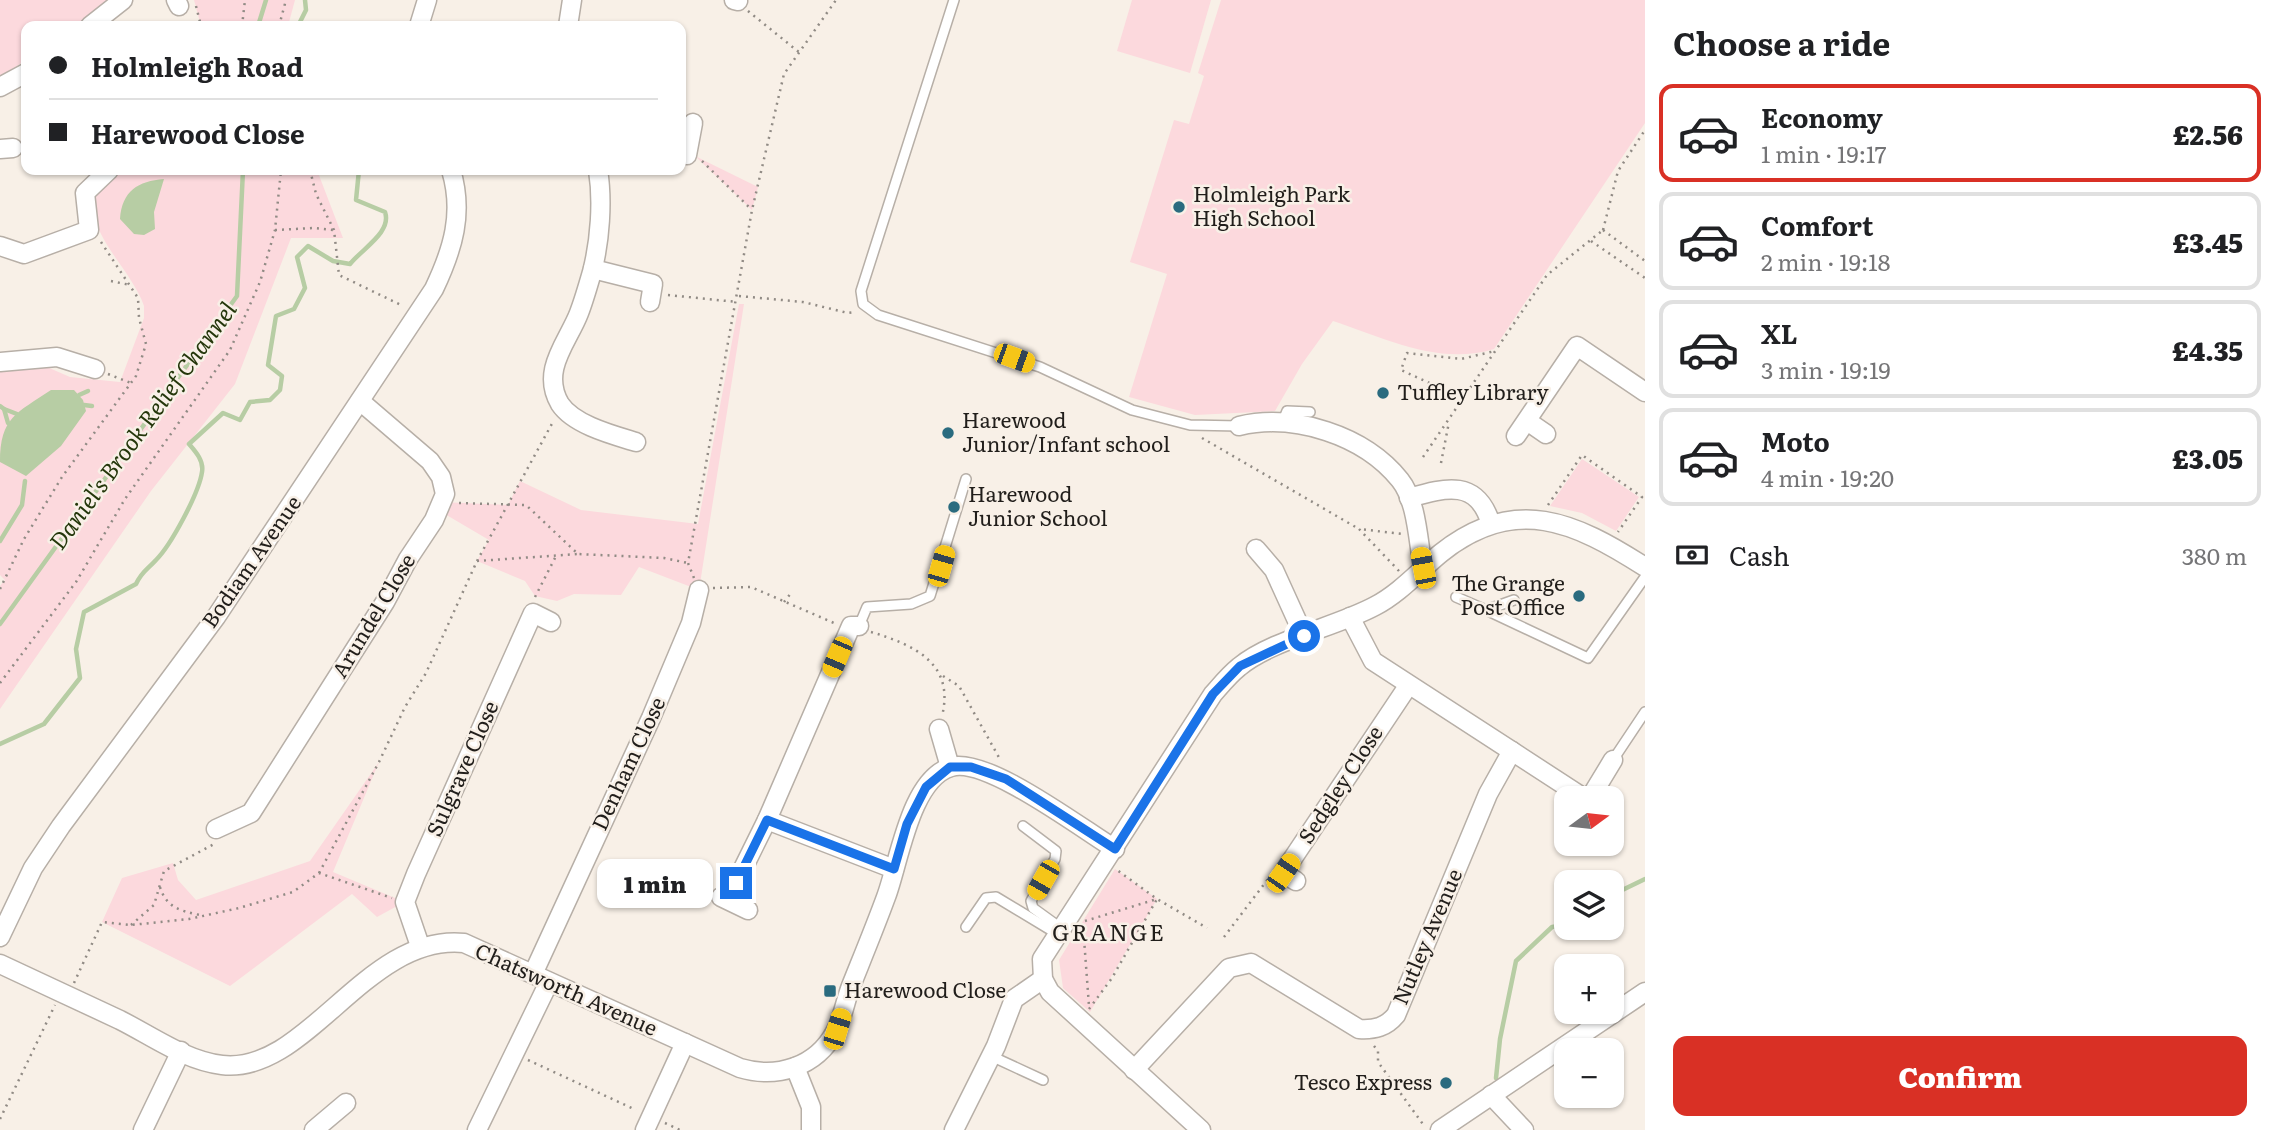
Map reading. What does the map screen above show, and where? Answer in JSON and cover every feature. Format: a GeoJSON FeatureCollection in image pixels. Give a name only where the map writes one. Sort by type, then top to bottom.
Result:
{"type":"FeatureCollection","features":[{"type":"Feature","properties":{"kind":"street"},"geometry":{"type":"LineString","coordinates":[[97,21],[123,0]]}},
{"type":"Feature","properties":{"kind":"street"},"geometry":{"type":"LineString","coordinates":[[421,21],[427,0]]}},
{"type":"Feature","properties":{"kind":"street"},"geometry":{"type":"LineString","coordinates":[[569,21],[572,0]]}},
{"type":"Feature","properties":{"kind":"street"},"geometry":{"type":"LineString","coordinates":[[0,87],[21,76]]}},
{"type":"Feature","properties":{"kind":"street"},"geometry":{"type":"LineString","coordinates":[[0,246],[24,254],[89,230],[85,193],[104,175]]}},
{"type":"Feature","properties":{"kind":"street","name":"Bodiam Avenue"},"geometry":{"type":"LineString","coordinates":[[0,937],[33,868],[61,826],[216,617],[434,289],[454,242],[457,201],[452,175]]}},
{"type":"Feature","properties":{"kind":"street"},"geometry":{"type":"LineString","coordinates":[[598,175],[599,222],[593,269],[578,316],[559,348],[554,369],[561,405],[592,428],[636,442]]}},
{"type":"Feature","properties":{"kind":"street"},"geometry":{"type":"LineString","coordinates":[[593,269],[653,284],[650,298]]}},
{"type":"Feature","properties":{"kind":"street"},"geometry":{"type":"LineString","coordinates":[[1516,436],[1577,346],[1645,392]]}},
{"type":"Feature","properties":{"kind":"street"},"geometry":{"type":"LineString","coordinates":[[0,362],[57,357],[95,369]]}},
{"type":"Feature","properties":{"kind":"street"},"geometry":{"type":"LineString","coordinates":[[360,401],[430,461],[441,477],[445,494],[442,502]]}},
{"type":"Feature","properties":{"kind":"street"},"geometry":{"type":"LineString","coordinates":[[1239,426],[1257,421],[1333,433],[1368,452],[1401,481],[1409,498],[1423,568]]}},
{"type":"Feature","properties":{"kind":"street"},"geometry":{"type":"LineString","coordinates":[[1527,421],[1546,434]]}},
{"type":"Feature","properties":{"kind":"street"},"geometry":{"type":"LineString","coordinates":[[1409,498],[1444,489],[1469,492],[1486,507],[1491,524]]}},
{"type":"Feature","properties":{"kind":"street","name":"Arundel Close"},"geometry":{"type":"LineString","coordinates":[[215,828],[251,813],[385,602],[442,502]]}},
{"type":"Feature","properties":{"kind":"street"},"geometry":{"type":"LineString","coordinates":[[1196,1128],[1050,992],[1043,979],[1042,959],[1061,932],[1078,917],[1110,856],[1213,694],[1240,666],[1377,605],[1463,537],[1491,524],[1516,518],[1539,518],[1578,528],[1645,567]]}},
{"type":"Feature","properties":{"kind":"street"},"geometry":{"type":"LineString","coordinates":[[1256,549],[1273,570],[1304,636]]}},
{"type":"Feature","properties":{"kind":"street","name":"Denham Close"},"geometry":{"type":"LineString","coordinates":[[477,1130],[515,1055],[541,978],[691,623],[699,590]]}},
{"type":"Feature","properties":{"kind":"street"},"geometry":{"type":"LineString","coordinates":[[533,613],[551,622]]}},
{"type":"Feature","properties":{"kind":"street","name":"Sulgrave Close"},"geometry":{"type":"LineString","coordinates":[[405,901],[533,613]]}},
{"type":"Feature","properties":{"kind":"street"},"geometry":{"type":"LineString","coordinates":[[1350,617],[1373,661],[1566,786]]}},
{"type":"Feature","properties":{"kind":"street"},"geometry":{"type":"LineString","coordinates":[[748,910],[724,898],[767,820],[832,655],[855,626]]}},
{"type":"Feature","properties":{"kind":"street","name":"Sedgley Close"},"geometry":{"type":"LineString","coordinates":[[1290,877],[1408,686]]}},
{"type":"Feature","properties":{"kind":"street"},"geometry":{"type":"LineString","coordinates":[[939,729],[950,767],[971,767],[1006,779],[1110,856]]}},
{"type":"Feature","properties":{"kind":"street","name":"Nutley Avenue"},"geometry":{"type":"LineString","coordinates":[[1359,1029],[1378,1028],[1389,1023],[1396,1015],[1488,794],[1512,751]]}},
{"type":"Feature","properties":{"kind":"street"},"geometry":{"type":"LineString","coordinates":[[1597,786],[1613,760]]}},
{"type":"Feature","properties":{"kind":"street","name":"Chatsworth Avenue"},"geometry":{"type":"LineString","coordinates":[[0,964],[181,1051],[223,1065],[250,1063],[272,1056],[407,952],[442,941],[464,943],[685,1043],[757,1073],[772,1074],[795,1068],[817,1056],[837,1029],[888,893],[907,824],[926,787],[950,767]]}},
{"type":"Feature","properties":{"kind":"street"},"geometry":{"type":"LineString","coordinates":[[767,820],[894,869]]}},
{"type":"Feature","properties":{"kind":"street"},"geometry":{"type":"LineString","coordinates":[[405,901],[420,946]]}},
{"type":"Feature","properties":{"kind":"street"},"geometry":{"type":"LineString","coordinates":[[1134,1070],[1229,968],[1244,963],[1251,963],[1359,1029]]}},
{"type":"Feature","properties":{"kind":"street"},"geometry":{"type":"LineString","coordinates":[[954,1130],[991,1056],[1014,999],[1043,979]]}},
{"type":"Feature","properties":{"kind":"street"},"geometry":{"type":"LineString","coordinates":[[1440,1130],[1645,992]]}},
{"type":"Feature","properties":{"kind":"street"},"geometry":{"type":"LineString","coordinates":[[648,1124],[685,1043]]}},
{"type":"Feature","properties":{"kind":"street"},"geometry":{"type":"LineString","coordinates":[[143,1130],[181,1051]]}},
{"type":"Feature","properties":{"kind":"street"},"geometry":{"type":"LineString","coordinates":[[795,1068],[811,1107],[811,1130]]}},
{"type":"Feature","properties":{"kind":"street"},"geometry":{"type":"LineString","coordinates":[[1491,1095],[1524,1130]]}},
{"type":"Feature","properties":{"kind":"street"},"geometry":{"type":"LineString","coordinates":[[314,1130],[346,1103]]}},
{"type":"Feature","properties":{"kind":"street"},"geometry":{"type":"LineString","coordinates":[[329,1115],[341,1130]]}},
{"type":"Feature","properties":{"kind":"lane"},"geometry":{"type":"LineString","coordinates":[[954,0],[861,291],[867,310],[1040,367],[1132,410],[1190,425],[1239,426]]}},
{"type":"Feature","properties":{"kind":"lane"},"geometry":{"type":"LineString","coordinates":[[1282,423],[1287,411],[1310,412]]}},
{"type":"Feature","properties":{"kind":"lane"},"geometry":{"type":"LineString","coordinates":[[855,626],[867,607],[911,604],[930,596],[966,479]]}},
{"type":"Feature","properties":{"kind":"lane"},"geometry":{"type":"LineString","coordinates":[[1456,597],[1588,658],[1645,578]]}},
{"type":"Feature","properties":{"kind":"lane"},"geometry":{"type":"LineString","coordinates":[[1486,610],[1514,600]]}},
{"type":"Feature","properties":{"kind":"lane"},"geometry":{"type":"LineString","coordinates":[[1613,760],[1645,712]]}},
{"type":"Feature","properties":{"kind":"lane"},"geometry":{"type":"LineString","coordinates":[[1023,826],[1056,851],[1055,859],[1031,901],[1033,908],[1061,932]]}},
{"type":"Feature","properties":{"kind":"lane"},"geometry":{"type":"LineString","coordinates":[[967,927],[986,898],[996,897],[1061,932]]}},
{"type":"Feature","properties":{"kind":"lane"},"geometry":{"type":"LineString","coordinates":[[991,1056],[1042,1080]]}},
{"type":"Feature","properties":{"kind":"path"},"geometry":{"type":"LineString","coordinates":[[243,21],[245,0]]}},
{"type":"Feature","properties":{"kind":"path"},"geometry":{"type":"LineString","coordinates":[[280,21],[286,0]]}},
{"type":"Feature","properties":{"kind":"path"},"geometry":{"type":"LineString","coordinates":[[477,561],[578,554],[664,558],[688,563],[739,296],[752,210],[784,74],[836,0]]}},
{"type":"Feature","properties":{"kind":"path"},"geometry":{"type":"LineString","coordinates":[[183,2],[197,21]]}},
{"type":"Feature","properties":{"kind":"path"},"geometry":{"type":"LineString","coordinates":[[739,3],[800,53]]}},
{"type":"Feature","properties":{"kind":"path"},"geometry":{"type":"LineString","coordinates":[[1423,457],[1547,275],[1603,230],[1618,171],[1645,130]]}},
{"type":"Feature","properties":{"kind":"path"},"geometry":{"type":"LineString","coordinates":[[688,141],[752,210]]}},
{"type":"Feature","properties":{"kind":"path"},"geometry":{"type":"LineString","coordinates":[[0,683],[76,582],[125,499],[230,351],[260,282],[275,230],[280,175]]}},
{"type":"Feature","properties":{"kind":"path"},"geometry":{"type":"LineString","coordinates":[[311,175],[316,194],[334,230],[339,275],[418,315]]}},
{"type":"Feature","properties":{"kind":"path"},"geometry":{"type":"LineString","coordinates":[[0,589],[24,539],[62,477],[131,383],[146,344],[139,318],[138,298],[98,237],[89,230]]}},
{"type":"Feature","properties":{"kind":"path"},"geometry":{"type":"LineString","coordinates":[[275,230],[334,230]]}},
{"type":"Feature","properties":{"kind":"path"},"geometry":{"type":"LineString","coordinates":[[1603,230],[1645,261]]}},
{"type":"Feature","properties":{"kind":"path"},"geometry":{"type":"LineString","coordinates":[[1591,241],[1645,278]]}},
{"type":"Feature","properties":{"kind":"path"},"geometry":{"type":"LineString","coordinates":[[111,281],[130,285]]}},
{"type":"Feature","properties":{"kind":"path"},"geometry":{"type":"LineString","coordinates":[[739,296],[803,302],[848,313],[867,310]]}},
{"type":"Feature","properties":{"kind":"path"},"geometry":{"type":"LineString","coordinates":[[650,298],[737,302]]}},
{"type":"Feature","properties":{"kind":"path"},"geometry":{"type":"LineString","coordinates":[[1436,386],[1401,370],[1407,353],[1461,359],[1495,351]]}},
{"type":"Feature","properties":{"kind":"path"},"geometry":{"type":"LineString","coordinates":[[95,369],[131,383]]}},
{"type":"Feature","properties":{"kind":"path"},"geometry":{"type":"LineString","coordinates":[[0,1119],[102,922],[131,925],[203,916],[293,892],[319,873],[405,707],[426,673],[477,561],[561,405]]}},
{"type":"Feature","properties":{"kind":"path"},"geometry":{"type":"LineString","coordinates":[[1441,463],[1450,418]]}},
{"type":"Feature","properties":{"kind":"path"},"geometry":{"type":"LineString","coordinates":[[1190,425],[1203,439],[1359,529],[1408,581]]}},
{"type":"Feature","properties":{"kind":"path"},"geometry":{"type":"LineString","coordinates":[[1539,518],[1582,455],[1642,497],[1616,536],[1615,548]]}},
{"type":"Feature","properties":{"kind":"path"},"geometry":{"type":"LineString","coordinates":[[442,502],[526,505],[578,554]]}},
{"type":"Feature","properties":{"kind":"path"},"geometry":{"type":"LineString","coordinates":[[1359,529],[1417,535]]}},
{"type":"Feature","properties":{"kind":"path"},"geometry":{"type":"LineString","coordinates":[[533,613],[535,596],[555,556]]}},
{"type":"Feature","properties":{"kind":"path"},"geometry":{"type":"LineString","coordinates":[[0,573],[7,577]]}},
{"type":"Feature","properties":{"kind":"path"},"geometry":{"type":"LineString","coordinates":[[699,590],[728,585],[751,587],[826,621],[855,626],[881,635],[927,658],[943,676],[959,686],[1001,761],[1006,779]]}},
{"type":"Feature","properties":{"kind":"path"},"geometry":{"type":"LineString","coordinates":[[784,602],[791,593]]}},
{"type":"Feature","properties":{"kind":"path"},"geometry":{"type":"LineString","coordinates":[[927,658],[930,652]]}},
{"type":"Feature","properties":{"kind":"path"},"geometry":{"type":"LineString","coordinates":[[939,729],[947,697],[943,676]]}},
{"type":"Feature","properties":{"kind":"path"},"geometry":{"type":"LineString","coordinates":[[131,925],[154,905],[164,871],[215,828]]}},
{"type":"Feature","properties":{"kind":"path"},"geometry":{"type":"LineString","coordinates":[[1110,856],[1157,898],[1207,928]]}},
{"type":"Feature","properties":{"kind":"path"},"geometry":{"type":"LineString","coordinates":[[319,873],[405,901]]}},
{"type":"Feature","properties":{"kind":"path"},"geometry":{"type":"LineString","coordinates":[[1224,937],[1265,880],[1290,877]]}},
{"type":"Feature","properties":{"kind":"path"},"geometry":{"type":"LineString","coordinates":[[160,886],[164,899],[179,911],[203,916]]}},
{"type":"Feature","properties":{"kind":"path"},"geometry":{"type":"LineString","coordinates":[[1157,898],[1112,978],[1089,1010],[1078,917],[1157,898]]}},
{"type":"Feature","properties":{"kind":"path"},"geometry":{"type":"LineString","coordinates":[[1359,1029],[1378,1051],[1378,1062],[1427,1130]]}},
{"type":"Feature","properties":{"kind":"path"},"geometry":{"type":"LineString","coordinates":[[515,1055],[648,1124]]}},
{"type":"Feature","properties":{"kind":"shaded area"},"geometry":{"type":"Polygon","coordinates":[[[0,0],[110,0],[84,21],[21,21],[21,63],[0,77],[0,0]]]}},
{"type":"Feature","properties":{"kind":"shaded area"},"geometry":{"type":"Polygon","coordinates":[[[194,0],[295,0],[289,21],[200,21],[194,0]]]}},
{"type":"Feature","properties":{"kind":"shaded area"},"geometry":{"type":"Polygon","coordinates":[[[1132,0],[1211,0],[1190,73],[1117,51],[1132,0]]]}},
{"type":"Feature","properties":{"kind":"shaded area"},"geometry":{"type":"Polygon","coordinates":[[[1221,0],[1645,0],[1645,123],[1494,349],[1453,354],[1432,352],[1392,342],[1333,321],[1302,364],[1275,411],[1195,415],[1129,397],[1167,274],[1130,262],[1174,120],[1189,124],[1204,76],[1198,73],[1221,0]]]}},
{"type":"Feature","properties":{"kind":"shaded area"},"geometry":{"type":"Polygon","coordinates":[[[695,156],[758,187],[752,210],[695,156]]]}},
{"type":"Feature","properties":{"kind":"shaded area"},"geometry":{"type":"Polygon","coordinates":[[[116,175],[319,175],[343,238],[291,238],[235,384],[151,491],[0,709],[0,586],[5,580],[0,575],[0,370],[40,364],[70,377],[120,382],[144,318],[144,306],[136,289],[102,236],[95,218],[95,202],[103,185],[116,175]]]}},
{"type":"Feature","properties":{"kind":"shaded area"},"geometry":{"type":"Polygon","coordinates":[[[164,179],[154,212],[155,229],[144,235],[134,234],[120,219],[124,201],[139,185],[164,179]]]}},
{"type":"Feature","properties":{"kind":"shaded area"},"geometry":{"type":"Polygon","coordinates":[[[739,304],[744,304],[699,590],[639,567],[621,595],[574,594],[557,601],[535,596],[525,581],[477,561],[489,540],[438,510],[441,502],[508,505],[520,481],[581,510],[698,524],[739,304]]]}},
{"type":"Feature","properties":{"kind":"shaded area"},"geometry":{"type":"Polygon","coordinates":[[[51,390],[74,390],[83,400],[86,411],[61,446],[26,476],[0,462],[3,435],[20,411],[51,390]]]}},
{"type":"Feature","properties":{"kind":"shaded area"},"geometry":{"type":"Polygon","coordinates":[[[1582,459],[1639,497],[1616,531],[1582,513],[1550,506],[1582,459]]]}},
{"type":"Feature","properties":{"kind":"shaded area"},"geometry":{"type":"Polygon","coordinates":[[[379,762],[333,872],[395,898],[399,905],[377,917],[352,894],[230,986],[102,922],[122,878],[173,863],[178,880],[196,900],[310,861],[379,762]]]}},
{"type":"Feature","properties":{"kind":"shaded area"},"geometry":{"type":"Polygon","coordinates":[[[1115,869],[1157,899],[1090,1012],[1063,988],[1059,960],[1115,869]]]}},
{"type":"Feature","properties":{"kind":"waterway","name":"Daniel's Brook Relief Channel"},"geometry":{"type":"LineString","coordinates":[[260,21],[266,0]]}},
{"type":"Feature","properties":{"kind":"waterway"},"geometry":{"type":"LineString","coordinates":[[300,21],[306,10],[305,0]]}},
{"type":"Feature","properties":{"kind":"waterway","name":"Daniel's Brook Relief Channel"},"geometry":{"type":"LineString","coordinates":[[0,624],[237,296],[243,175]]}},
{"type":"Feature","properties":{"kind":"waterway"},"geometry":{"type":"LineString","coordinates":[[0,744],[44,724],[80,678],[76,649],[84,612],[136,584],[169,543],[190,505],[202,472],[201,460],[189,444],[223,413],[240,420],[250,402],[270,400],[280,390],[282,376],[268,365],[276,316],[294,309],[305,288],[297,257],[308,246],[333,261],[350,264],[380,233],[386,219],[385,212],[356,200],[358,175]]}},
{"type":"Feature","properties":{"kind":"waterway"},"geometry":{"type":"LineString","coordinates":[[79,395],[88,391]]}},
{"type":"Feature","properties":{"kind":"waterway"},"geometry":{"type":"LineString","coordinates":[[84,405],[92,406]]}},
{"type":"Feature","properties":{"kind":"waterway"},"geometry":{"type":"LineString","coordinates":[[0,406],[4,409],[8,423]]}},
{"type":"Feature","properties":{"kind":"waterway"},"geometry":{"type":"LineString","coordinates":[[4,409],[17,414]]}},
{"type":"Feature","properties":{"kind":"waterway"},"geometry":{"type":"LineString","coordinates":[[0,541],[22,505],[25,481]]}},
{"type":"Feature","properties":{"kind":"waterway"},"geometry":{"type":"LineString","coordinates":[[1624,889],[1645,879]]}},
{"type":"Feature","properties":{"kind":"waterway"},"geometry":{"type":"LineString","coordinates":[[1496,1078],[1500,1039],[1516,961],[1554,927]]}},
{"type":"Feature","properties":{"kind":"place","name":"Holmleigh Park High School"},"geometry":{"type":"Point","coordinates":[1179,207]}},
{"type":"Feature","properties":{"kind":"place","name":"Tuffley Library"},"geometry":{"type":"Point","coordinates":[1383,393]}},
{"type":"Feature","properties":{"kind":"place","name":"Harewood Junior/Infant school"},"geometry":{"type":"Point","coordinates":[948,433]}},
{"type":"Feature","properties":{"kind":"place","name":"Harewood Junior School"},"geometry":{"type":"Point","coordinates":[954,507]}},
{"type":"Feature","properties":{"kind":"place","name":"The Grange Post Office"},"geometry":{"type":"Point","coordinates":[1579,596]}},
{"type":"Feature","properties":{"kind":"place","name":"Harewood Close"},"geometry":{"type":"Point","coordinates":[830,991]}},
{"type":"Feature","properties":{"kind":"place","name":"Tesco Express"},"geometry":{"type":"Point","coordinates":[1446,1083]}},
{"type":"Feature","properties":{"kind":"district","name":"GRANGE"},"geometry":{"type":"Point","coordinates":[1109,933]}},
{"type":"Feature","properties":{"kind":"route"},"geometry":{"type":"LineString","coordinates":[[736,883],[767,820],[894,869],[907,824],[926,787],[950,767],[971,767],[1006,779],[1115,849],[1213,694],[1240,666],[1304,636]]}}]}
